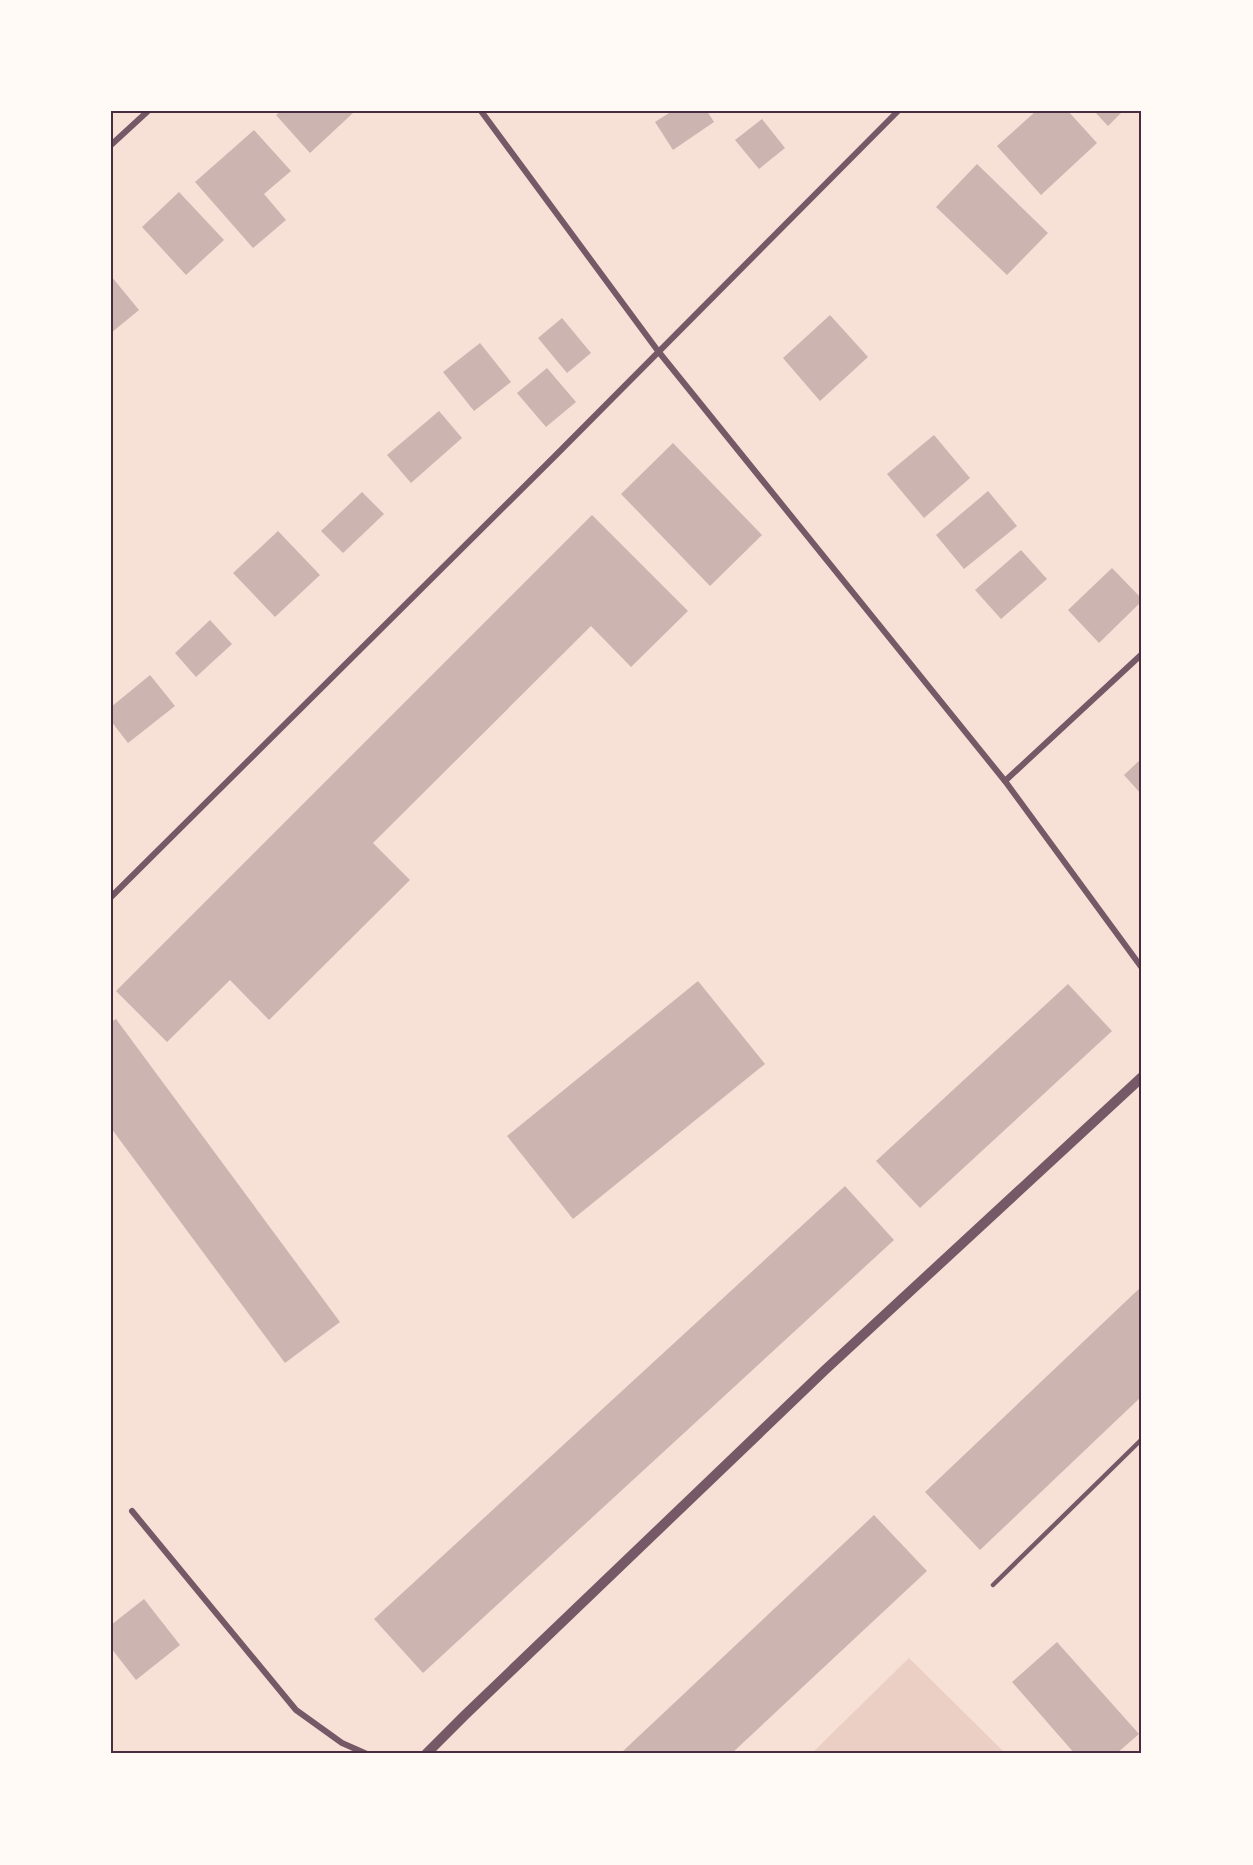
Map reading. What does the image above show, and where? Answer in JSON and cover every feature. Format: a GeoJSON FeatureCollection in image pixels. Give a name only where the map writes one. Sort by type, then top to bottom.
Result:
{"type":"FeatureCollection","features":[{"type":"Feature","properties":{"kind":"street"},"geometry":{"type":"LineString","coordinates":[[111,145],[148,111]]}},
{"type":"Feature","properties":{"kind":"street"},"geometry":{"type":"LineString","coordinates":[[481,111],[658,351],[1005,781],[1142,968]]}},
{"type":"Feature","properties":{"kind":"street"},"geometry":{"type":"LineString","coordinates":[[111,897],[898,111]]}},
{"type":"Feature","properties":{"kind":"street"},"geometry":{"type":"LineString","coordinates":[[1005,781],[1142,654]]}},
{"type":"Feature","properties":{"kind":"street"},"geometry":{"type":"LineString","coordinates":[[426,1754],[825,1370],[1142,1077]]}},
{"type":"Feature","properties":{"kind":"street"},"geometry":{"type":"LineString","coordinates":[[132,1511],[296,1710],[342,1743],[367,1754]]}},
{"type":"Feature","properties":{"kind":"lane"},"geometry":{"type":"LineString","coordinates":[[993,1585],[1142,1439]]}},
{"type":"Feature","properties":{"kind":"shaded area"},"geometry":{"type":"Polygon","coordinates":[[[909,1658],[1006,1754],[811,1754],[909,1658]]]}},
{"type":"Feature","properties":{"kind":"building"},"geometry":{"type":"Polygon","coordinates":[[[281,111],[351,111],[353,113],[310,153],[276,115],[281,111]]]}},
{"type":"Feature","properties":{"kind":"building"},"geometry":{"type":"Polygon","coordinates":[[[672,111],[707,111],[714,122],[673,150],[655,122],[672,111]]]}},
{"type":"Feature","properties":{"kind":"building"},"geometry":{"type":"Polygon","coordinates":[[[1036,111],[1068,111],[1097,143],[1041,195],[997,146],[1036,111]]]}},
{"type":"Feature","properties":{"kind":"building"},"geometry":{"type":"Polygon","coordinates":[[[1094,111],[1123,111],[1108,126],[1094,111]]]}},
{"type":"Feature","properties":{"kind":"building"},"geometry":{"type":"Polygon","coordinates":[[[762,119],[785,148],[759,169],[735,140],[762,119]]]}},
{"type":"Feature","properties":{"kind":"building"},"geometry":{"type":"Polygon","coordinates":[[[254,130],[291,171],[264,194],[286,220],[253,248],[195,182],[254,130]]]}},
{"type":"Feature","properties":{"kind":"building"},"geometry":{"type":"Polygon","coordinates":[[[977,164],[1048,233],[1007,275],[936,207],[977,164]]]}},
{"type":"Feature","properties":{"kind":"building"},"geometry":{"type":"Polygon","coordinates":[[[179,192],[224,240],[186,275],[142,227],[179,192]]]}},
{"type":"Feature","properties":{"kind":"building"},"geometry":{"type":"Polygon","coordinates":[[[111,276],[139,310],[111,333],[111,276]]]}},
{"type":"Feature","properties":{"kind":"building"},"geometry":{"type":"Polygon","coordinates":[[[830,315],[868,357],[820,401],[783,358],[830,315]]]}},
{"type":"Feature","properties":{"kind":"building"},"geometry":{"type":"Polygon","coordinates":[[[562,318],[591,353],[567,373],[538,338],[562,318]]]}},
{"type":"Feature","properties":{"kind":"building"},"geometry":{"type":"Polygon","coordinates":[[[480,343],[511,382],[474,411],[443,372],[480,343]]]}},
{"type":"Feature","properties":{"kind":"building"},"geometry":{"type":"Polygon","coordinates":[[[547,368],[576,402],[546,427],[517,393],[547,368]]]}},
{"type":"Feature","properties":{"kind":"building"},"geometry":{"type":"Polygon","coordinates":[[[439,411],[462,438],[411,483],[387,455],[439,411]]]}},
{"type":"Feature","properties":{"kind":"building"},"geometry":{"type":"Polygon","coordinates":[[[934,435],[970,478],[924,518],[887,474],[934,435]]]}},
{"type":"Feature","properties":{"kind":"building"},"geometry":{"type":"Polygon","coordinates":[[[673,443],[762,535],[710,586],[621,494],[673,443]]]}},
{"type":"Feature","properties":{"kind":"building"},"geometry":{"type":"Polygon","coordinates":[[[988,491],[1017,526],[964,569],[936,535],[988,491]]]}},
{"type":"Feature","properties":{"kind":"building"},"geometry":{"type":"Polygon","coordinates":[[[362,492],[384,514],[343,553],[321,531],[362,492]]]}},
{"type":"Feature","properties":{"kind":"building"},"geometry":{"type":"Polygon","coordinates":[[[592,515],[688,611],[631,667],[591,626],[373,843],[410,880],[269,1020],[230,980],[167,1042],[116,991],[592,515]]]}},
{"type":"Feature","properties":{"kind":"building"},"geometry":{"type":"Polygon","coordinates":[[[278,531],[320,575],[275,617],[233,573],[278,531]]]}},
{"type":"Feature","properties":{"kind":"building"},"geometry":{"type":"Polygon","coordinates":[[[1021,550],[1047,579],[1001,619],[975,590],[1021,550]]]}},
{"type":"Feature","properties":{"kind":"building"},"geometry":{"type":"Polygon","coordinates":[[[1112,568],[1142,601],[1099,643],[1068,610],[1112,568]]]}},
{"type":"Feature","properties":{"kind":"building"},"geometry":{"type":"Polygon","coordinates":[[[210,620],[232,644],[196,677],[175,653],[210,620]]]}},
{"type":"Feature","properties":{"kind":"building"},"geometry":{"type":"Polygon","coordinates":[[[150,675],[175,706],[128,743],[111,721],[111,707],[150,675]]]}},
{"type":"Feature","properties":{"kind":"building"},"geometry":{"type":"Polygon","coordinates":[[[1142,758],[1142,795],[1124,775],[1142,758]]]}},
{"type":"Feature","properties":{"kind":"building"},"geometry":{"type":"Polygon","coordinates":[[[698,981],[765,1064],[573,1219],[507,1136],[698,981]]]}},
{"type":"Feature","properties":{"kind":"building"},"geometry":{"type":"Polygon","coordinates":[[[1068,984],[1112,1031],[920,1208],[876,1161],[1068,984]]]}},
{"type":"Feature","properties":{"kind":"building"},"geometry":{"type":"Polygon","coordinates":[[[116,1019],[340,1322],[285,1363],[111,1128],[111,1022],[116,1019]]]}},
{"type":"Feature","properties":{"kind":"building"},"geometry":{"type":"Polygon","coordinates":[[[845,1186],[894,1240],[423,1673],[374,1619],[845,1186]]]}},
{"type":"Feature","properties":{"kind":"building"},"geometry":{"type":"Polygon","coordinates":[[[1142,1286],[1142,1396],[980,1550],[925,1492],[1142,1286]]]}},
{"type":"Feature","properties":{"kind":"building"},"geometry":{"type":"Polygon","coordinates":[[[874,1515],[927,1571],[731,1754],[624,1754],[622,1752],[874,1515]]]}},
{"type":"Feature","properties":{"kind":"building"},"geometry":{"type":"Polygon","coordinates":[[[144,1599],[180,1645],[136,1680],[111,1648],[111,1625],[144,1599]]]}},
{"type":"Feature","properties":{"kind":"building"},"geometry":{"type":"Polygon","coordinates":[[[1057,1642],[1139,1734],[1116,1754],[1075,1754],[1012,1682],[1057,1642]]]}}]}
